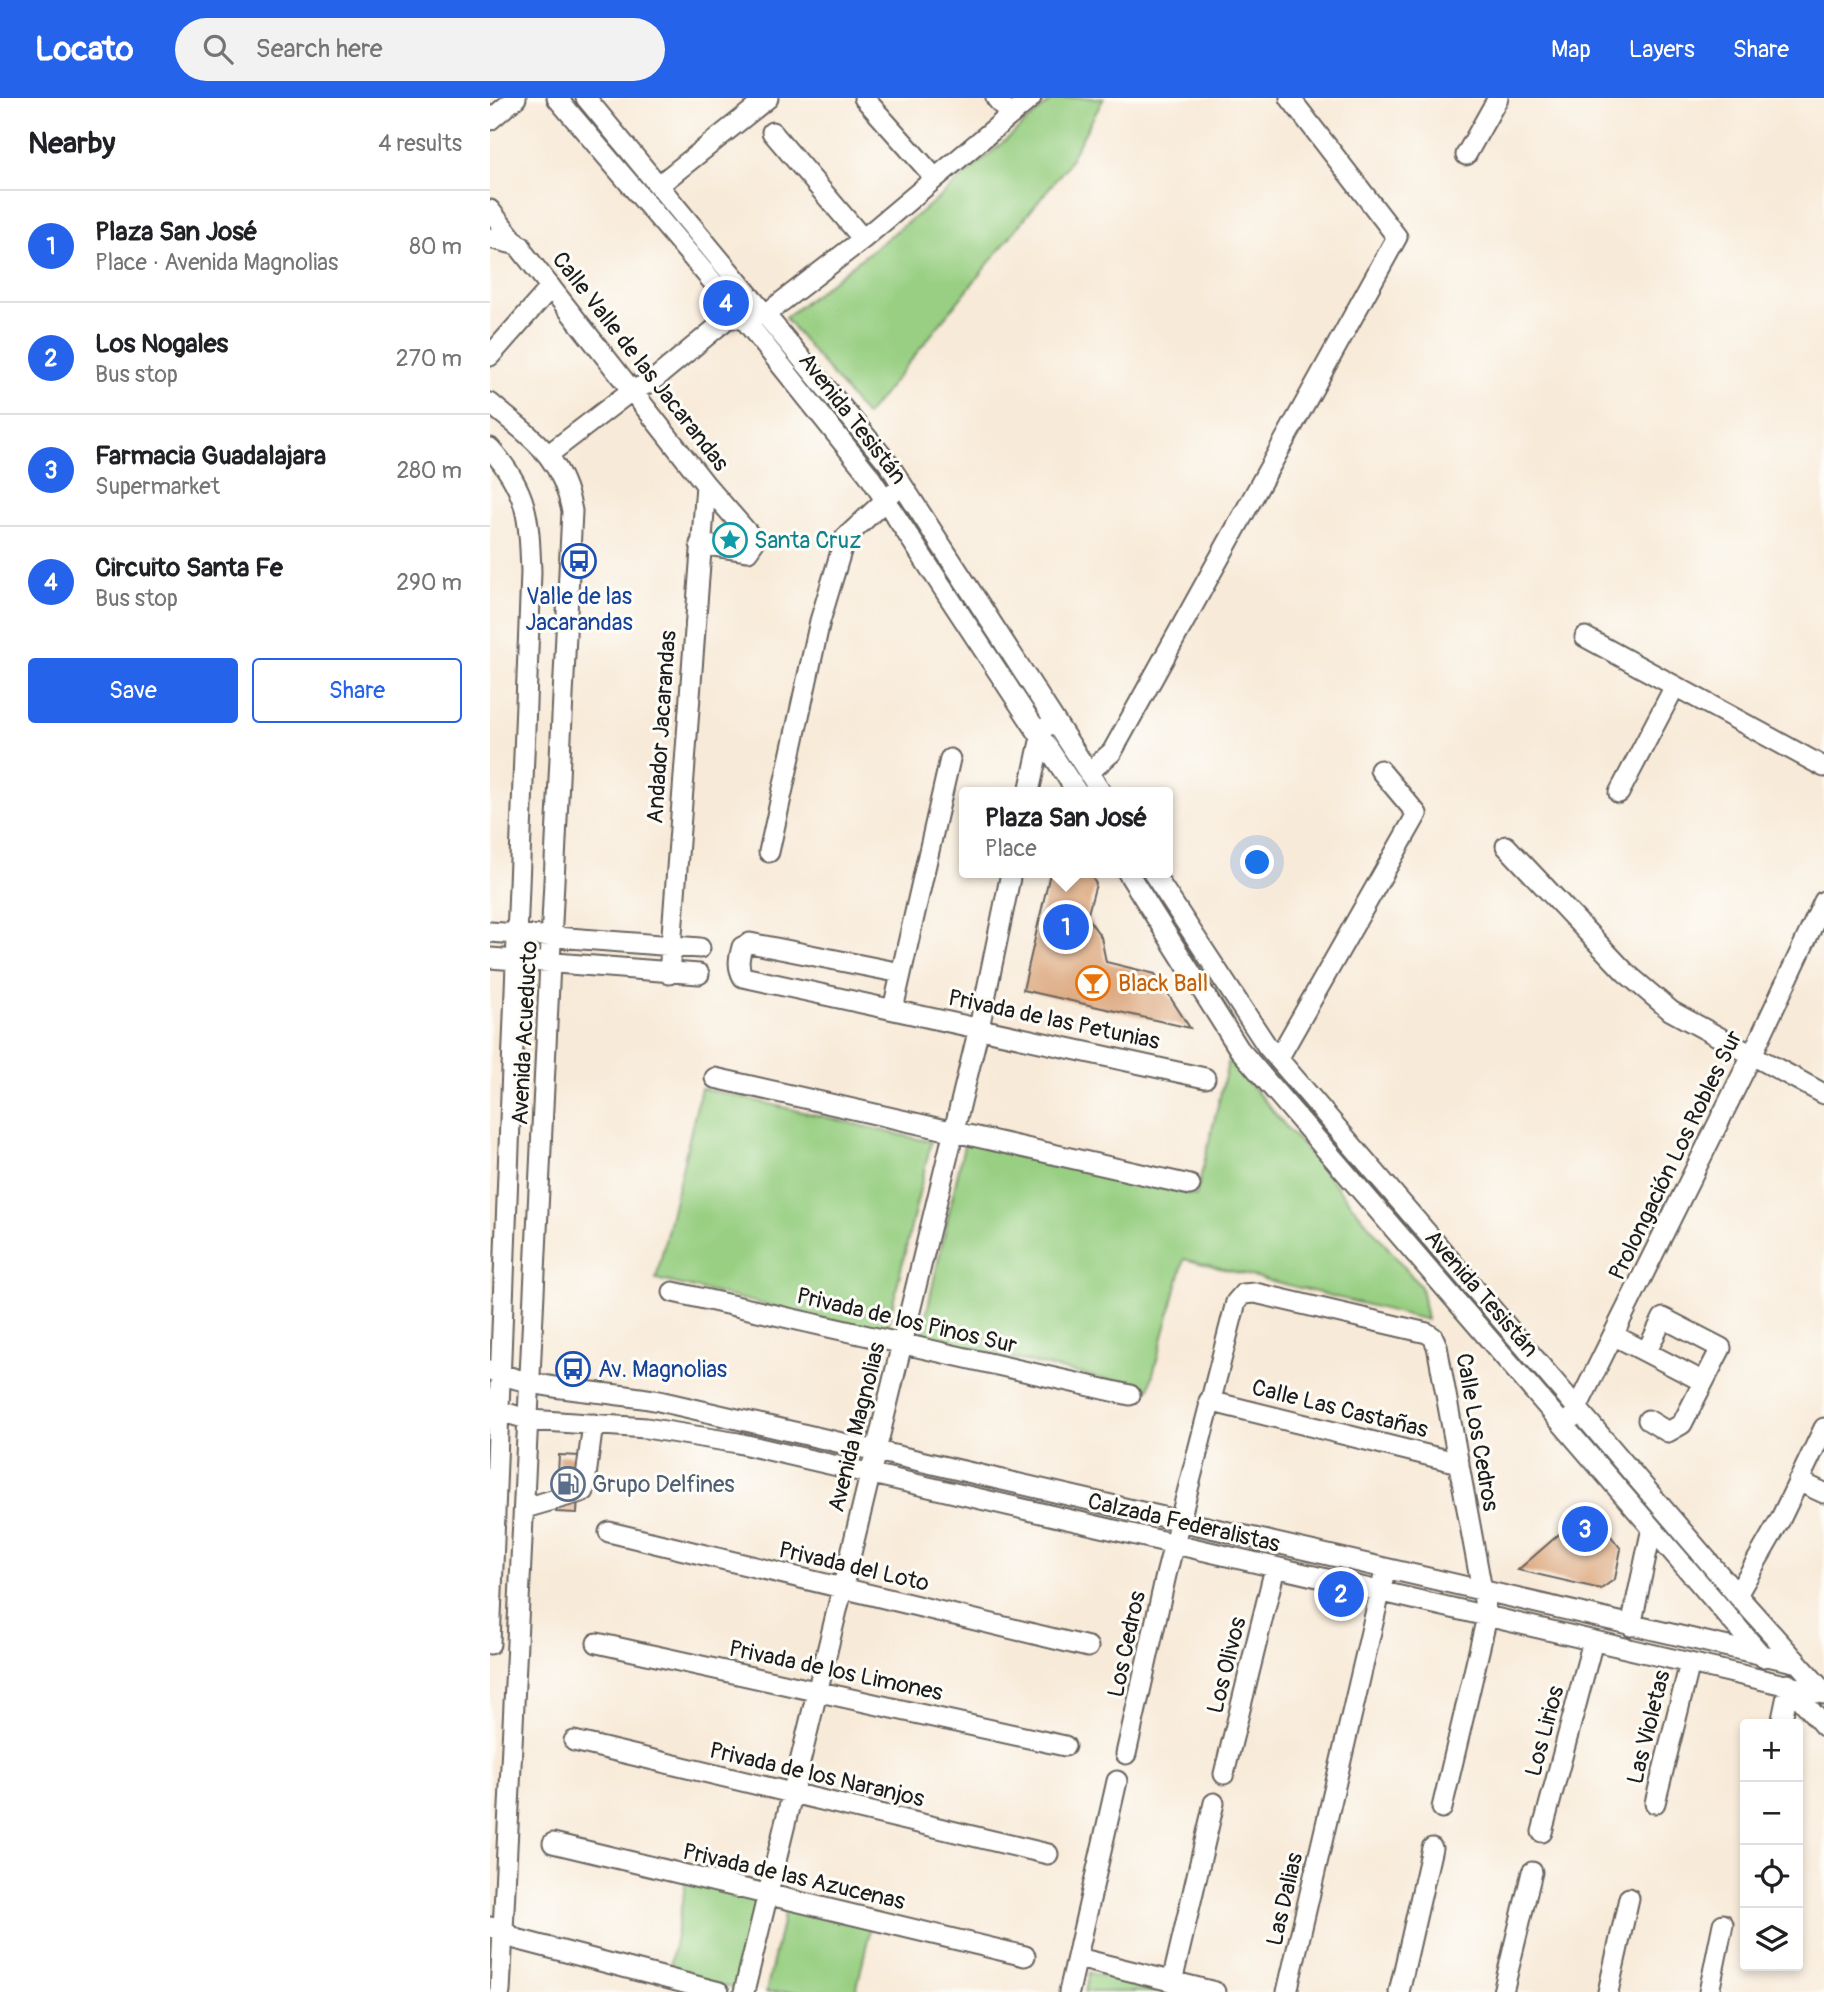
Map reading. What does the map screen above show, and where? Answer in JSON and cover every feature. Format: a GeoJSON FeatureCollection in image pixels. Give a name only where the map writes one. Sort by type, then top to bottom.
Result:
{"type":"FeatureCollection","features":[{"type":"Feature","properties":{"kind":"street"},"geometry":{"type":"LineString","coordinates":[[490,120],[516,98]]}},
{"type":"Feature","properties":{"kind":"street","name":"Avenida Tesistán"},"geometry":{"type":"LineString","coordinates":[[557,98],[740,314],[885,499],[1074,787]]}},
{"type":"Feature","properties":{"kind":"street","name":"Avenida Tesistán"},"geometry":{"type":"LineString","coordinates":[[586,98],[874,444],[1098,787]]}},
{"type":"Feature","properties":{"kind":"street"},"geometry":{"type":"LineString","coordinates":[[659,185],[768,98]]}},
{"type":"Feature","properties":{"kind":"street"},"geometry":{"type":"LineString","coordinates":[[863,98],[935,178]]}},
{"type":"Feature","properties":{"kind":"street"},"geometry":{"type":"LineString","coordinates":[[996,98],[1010,115]]}},
{"type":"Feature","properties":{"kind":"street"},"geometry":{"type":"LineString","coordinates":[[549,454],[631,391],[651,382],[727,319],[740,314],[767,313],[863,239],[1031,98]]}},
{"type":"Feature","properties":{"kind":"street"},"geometry":{"type":"LineString","coordinates":[[1088,773],[1112,752],[1397,237],[1290,98]]}},
{"type":"Feature","properties":{"kind":"street"},"geometry":{"type":"LineString","coordinates":[[1466,155],[1498,98]]}},
{"type":"Feature","properties":{"kind":"street"},"geometry":{"type":"LineString","coordinates":[[772,132],[863,239]]}},
{"type":"Feature","properties":{"kind":"street","name":"Calle Valle de las Jacarandas"},"geometry":{"type":"LineString","coordinates":[[490,210],[521,246],[706,485],[755,541],[748,551],[700,544]]}},
{"type":"Feature","properties":{"kind":"street"},"geometry":{"type":"LineString","coordinates":[[490,238],[521,246]]}},
{"type":"Feature","properties":{"kind":"street"},"geometry":{"type":"LineString","coordinates":[[490,356],[551,287]]}},
{"type":"Feature","properties":{"kind":"street","name":"Avenida Acueducto"},"geometry":{"type":"LineString","coordinates":[[490,403],[549,454],[566,482],[572,511],[530,1420],[500,1937],[500,1992]]}},
{"type":"Feature","properties":{"kind":"street","name":"Avenida Acueducto"},"geometry":{"type":"LineString","coordinates":[[490,448],[511,472],[522,494],[529,520],[531,572],[519,934],[495,1372],[490,1644]]}},
{"type":"Feature","properties":{"kind":"street","name":"Andador Jacarandas"},"geometry":{"type":"LineString","coordinates":[[669,974],[706,485]]}},
{"type":"Feature","properties":{"kind":"street"},"geometry":{"type":"LineString","coordinates":[[769,852],[820,621],[845,538],[903,485]]}},
{"type":"Feature","properties":{"kind":"street"},"geometry":{"type":"LineString","coordinates":[[1585,638],[1824,767]]}},
{"type":"Feature","properties":{"kind":"street"},"geometry":{"type":"LineString","coordinates":[[1619,793],[1674,688]]}},
{"type":"Feature","properties":{"kind":"street"},"geometry":{"type":"LineString","coordinates":[[1029,787],[1047,713]]}},
{"type":"Feature","properties":{"kind":"street"},"geometry":{"type":"LineString","coordinates":[[893,1009],[950,759]]}},
{"type":"Feature","properties":{"kind":"street"},"geometry":{"type":"LineString","coordinates":[[1278,1059],[1417,814],[1380,770]]}},
{"type":"Feature","properties":{"kind":"street"},"geometry":{"type":"LineString","coordinates":[[1506,846],[1634,980],[1671,1011],[1824,1094]]}},
{"type":"Feature","properties":{"kind":"street","name":"Avenida Magnolias"},"geometry":{"type":"LineString","coordinates":[[744,1992],[979,1028],[1011,878]]}},
{"type":"Feature","properties":{"kind":"street","name":"Avenida Tesistán"},"geometry":{"type":"LineString","coordinates":[[1131,878],[1240,1049],[1824,1726]]}},
{"type":"Feature","properties":{"kind":"street","name":"Avenida Tesistán"},"geometry":{"type":"LineString","coordinates":[[1156,878],[1278,1059],[1824,1693]]}},
{"type":"Feature","properties":{"kind":"street","name":"Prolongación Los Robles Sur"},"geometry":{"type":"LineString","coordinates":[[1566,1428],[1752,1055],[1824,901]]}},
{"type":"Feature","properties":{"kind":"street"},"geometry":{"type":"LineString","coordinates":[[490,932],[700,948]]}},
{"type":"Feature","properties":{"kind":"street","name":"Privada de las Petunias"},"geometry":{"type":"LineString","coordinates":[[901,972],[750,943],[742,947],[739,959],[739,970],[743,977],[1205,1077]]}},
{"type":"Feature","properties":{"kind":"street"},"geometry":{"type":"LineString","coordinates":[[490,958],[552,965],[698,974]]}},
{"type":"Feature","properties":{"kind":"street"},"geometry":{"type":"LineString","coordinates":[[715,1078],[1189,1185]]}},
{"type":"Feature","properties":{"kind":"street"},"geometry":{"type":"LineString","coordinates":[[1367,1197],[1383,1182]]}},
{"type":"Feature","properties":{"kind":"street","name":"Privada de los Pinos Sur"},"geometry":{"type":"LineString","coordinates":[[673,1292],[1130,1395]]}},
{"type":"Feature","properties":{"kind":"street","name":"Calle Los Cedros"},"geometry":{"type":"LineString","coordinates":[[1179,1521],[1236,1302],[1243,1294],[1255,1293],[1427,1333],[1433,1337],[1437,1346],[1487,1617]]}},
{"type":"Feature","properties":{"kind":"street"},"geometry":{"type":"LineString","coordinates":[[1647,1351],[1663,1318],[1721,1348],[1682,1424],[1668,1432],[1648,1420]]}},
{"type":"Feature","properties":{"kind":"street"},"geometry":{"type":"LineString","coordinates":[[1613,1335],[1702,1381]]}},
{"type":"Feature","properties":{"kind":"street","name":"Calzada Federalistas"},"geometry":{"type":"LineString","coordinates":[[495,1372],[531,1384],[614,1392],[1797,1663]]}},
{"type":"Feature","properties":{"kind":"street"},"geometry":{"type":"LineString","coordinates":[[525,1508],[584,1491],[602,1424],[614,1392]]}},
{"type":"Feature","properties":{"kind":"street","name":"Calle Las Castañas"},"geometry":{"type":"LineString","coordinates":[[1209,1401],[1459,1463]]}},
{"type":"Feature","properties":{"kind":"street","name":"Calzada Federalistas"},"geometry":{"type":"LineString","coordinates":[[495,1410],[530,1420],[602,1424],[738,1443],[1593,1642],[1824,1693]]}},
{"type":"Feature","properties":{"kind":"street"},"geometry":{"type":"LineString","coordinates":[[738,1443],[743,1421]]}},
{"type":"Feature","properties":{"kind":"street"},"geometry":{"type":"LineString","coordinates":[[1737,1595],[1824,1428]]}},
{"type":"Feature","properties":{"kind":"street"},"geometry":{"type":"LineString","coordinates":[[1798,1481],[1824,1493]]}},
{"type":"Feature","properties":{"kind":"street","name":"Los Cedros"},"geometry":{"type":"LineString","coordinates":[[1126,1754],[1179,1521]]}},
{"type":"Feature","properties":{"kind":"street"},"geometry":{"type":"LineString","coordinates":[[1631,1626],[1652,1528]]}},
{"type":"Feature","properties":{"kind":"street","name":"Privada del Loto"},"geometry":{"type":"LineString","coordinates":[[609,1532],[1088,1647]]}},
{"type":"Feature","properties":{"kind":"street","name":"Los Olivos"},"geometry":{"type":"LineString","coordinates":[[1224,1774],[1275,1568]]}},
{"type":"Feature","properties":{"kind":"street","name":"Las Dalias"},"geometry":{"type":"LineString","coordinates":[[1287,1992],[1385,1569]]}},
{"type":"Feature","properties":{"kind":"street"},"geometry":{"type":"LineString","coordinates":[[1442,1808],[1487,1617]]}},
{"type":"Feature","properties":{"kind":"street","name":"Los Lirios"},"geometry":{"type":"LineString","coordinates":[[1542,1832],[1593,1642]]}},
{"type":"Feature","properties":{"kind":"street","name":"Privada de los Limones"},"geometry":{"type":"LineString","coordinates":[[597,1643],[1065,1746]]}},
{"type":"Feature","properties":{"kind":"street","name":"Las Violetas"},"geometry":{"type":"LineString","coordinates":[[1655,1803],[1690,1663]]}},
{"type":"Feature","properties":{"kind":"street"},"geometry":{"type":"LineString","coordinates":[[1782,1719],[1789,1686]]}},
{"type":"Feature","properties":{"kind":"street","name":"Privada de los Naranjos"},"geometry":{"type":"LineString","coordinates":[[574,1741],[1048,1854]]}},
{"type":"Feature","properties":{"kind":"street"},"geometry":{"type":"LineString","coordinates":[[1069,1992],[1117,1781]]}},
{"type":"Feature","properties":{"kind":"street"},"geometry":{"type":"LineString","coordinates":[[1172,1982],[1214,1803]]}},
{"type":"Feature","properties":{"kind":"street","name":"Privada de las Azucenas"},"geometry":{"type":"LineString","coordinates":[[553,1843],[1025,1956]]}},
{"type":"Feature","properties":{"kind":"street"},"geometry":{"type":"LineString","coordinates":[[1399,1992],[1432,1848]]}},
{"type":"Feature","properties":{"kind":"street"},"geometry":{"type":"LineString","coordinates":[[1503,1992],[1532,1872]]}},
{"type":"Feature","properties":{"kind":"street"},"geometry":{"type":"LineString","coordinates":[[1608,1992],[1629,1898]]}},
{"type":"Feature","properties":{"kind":"street"},"geometry":{"type":"LineString","coordinates":[[1709,1992],[1723,1924]]}},
{"type":"Feature","properties":{"kind":"street"},"geometry":{"type":"LineString","coordinates":[[500,1937],[719,1992]]}},
{"type":"Feature","properties":{"kind":"street"},"geometry":{"type":"LineString","coordinates":[[1078,1958],[1215,1992]]}},
{"type":"Feature","properties":{"kind":"green space"},"geometry":{"type":"Polygon","coordinates":[[[1054,98],[1104,98],[1066,167],[866,416],[785,318],[940,197],[1054,98]]]}},
{"type":"Feature","properties":{"kind":"green space"},"geometry":{"type":"Polygon","coordinates":[[[1229,1059],[1421,1287],[1427,1320],[1184,1259],[1149,1389],[921,1338],[965,1141],[1196,1196],[1229,1059]]]}},
{"type":"Feature","properties":{"kind":"green space"},"geometry":{"type":"Polygon","coordinates":[[[701,1088],[931,1142],[886,1333],[656,1279],[701,1088]]]}},
{"type":"Feature","properties":{"kind":"green space"},"geometry":{"type":"Polygon","coordinates":[[[686,1881],[763,1900],[742,1990],[669,1973],[686,1881]]]}},
{"type":"Feature","properties":{"kind":"green space"},"geometry":{"type":"Polygon","coordinates":[[[786,1905],[871,1925],[856,1992],[766,1992],[786,1905]]]}},
{"type":"Feature","properties":{"kind":"green space"},"geometry":{"type":"Polygon","coordinates":[[[1090,1973],[1171,1992],[1085,1992],[1090,1973]]]}},
{"type":"Feature","properties":{"kind":"building"},"geometry":{"type":"Polygon","coordinates":[[[1049,878],[1092,878],[1096,884],[1087,917],[1101,937],[1106,962],[1155,974],[1190,1028],[1023,990],[1049,878]]]}},
{"type":"Feature","properties":{"kind":"building","name":"Grupo Delfines"},"geometry":{"type":"Polygon","coordinates":[[[559,1455],[580,1456],[577,1513],[556,1512],[559,1455]]]}},
{"type":"Feature","properties":{"kind":"building"},"geometry":{"type":"Polygon","coordinates":[[[1589,1508],[1621,1549],[1615,1579],[1601,1589],[1518,1570],[1589,1508]]]}},
{"type":"Feature","properties":{"kind":"place","name":"Circuito Santa Fe"},"geometry":{"type":"Point","coordinates":[726,303]}},
{"type":"Feature","properties":{"kind":"place","name":"Santa Cruz"},"geometry":{"type":"Point","coordinates":[730,540]}},
{"type":"Feature","properties":{"kind":"place","name":"Valle de las Jacarandas"},"geometry":{"type":"Point","coordinates":[579,561]}},
{"type":"Feature","properties":{"kind":"place","name":"Plaza San José"},"geometry":{"type":"Point","coordinates":[1066,927]}},
{"type":"Feature","properties":{"kind":"place","name":"Black Ball"},"geometry":{"type":"Point","coordinates":[1093,983]}},
{"type":"Feature","properties":{"kind":"place","name":"Av. Magnolias"},"geometry":{"type":"Point","coordinates":[573,1369]}},
{"type":"Feature","properties":{"kind":"place","name":"Grupo Delfines"},"geometry":{"type":"Point","coordinates":[568,1484]}},
{"type":"Feature","properties":{"kind":"place","name":"Farmacia Guadalajara"},"geometry":{"type":"Point","coordinates":[1585,1529]}},
{"type":"Feature","properties":{"kind":"place","name":"Los Nogales"},"geometry":{"type":"Point","coordinates":[1341,1594]}}]}
